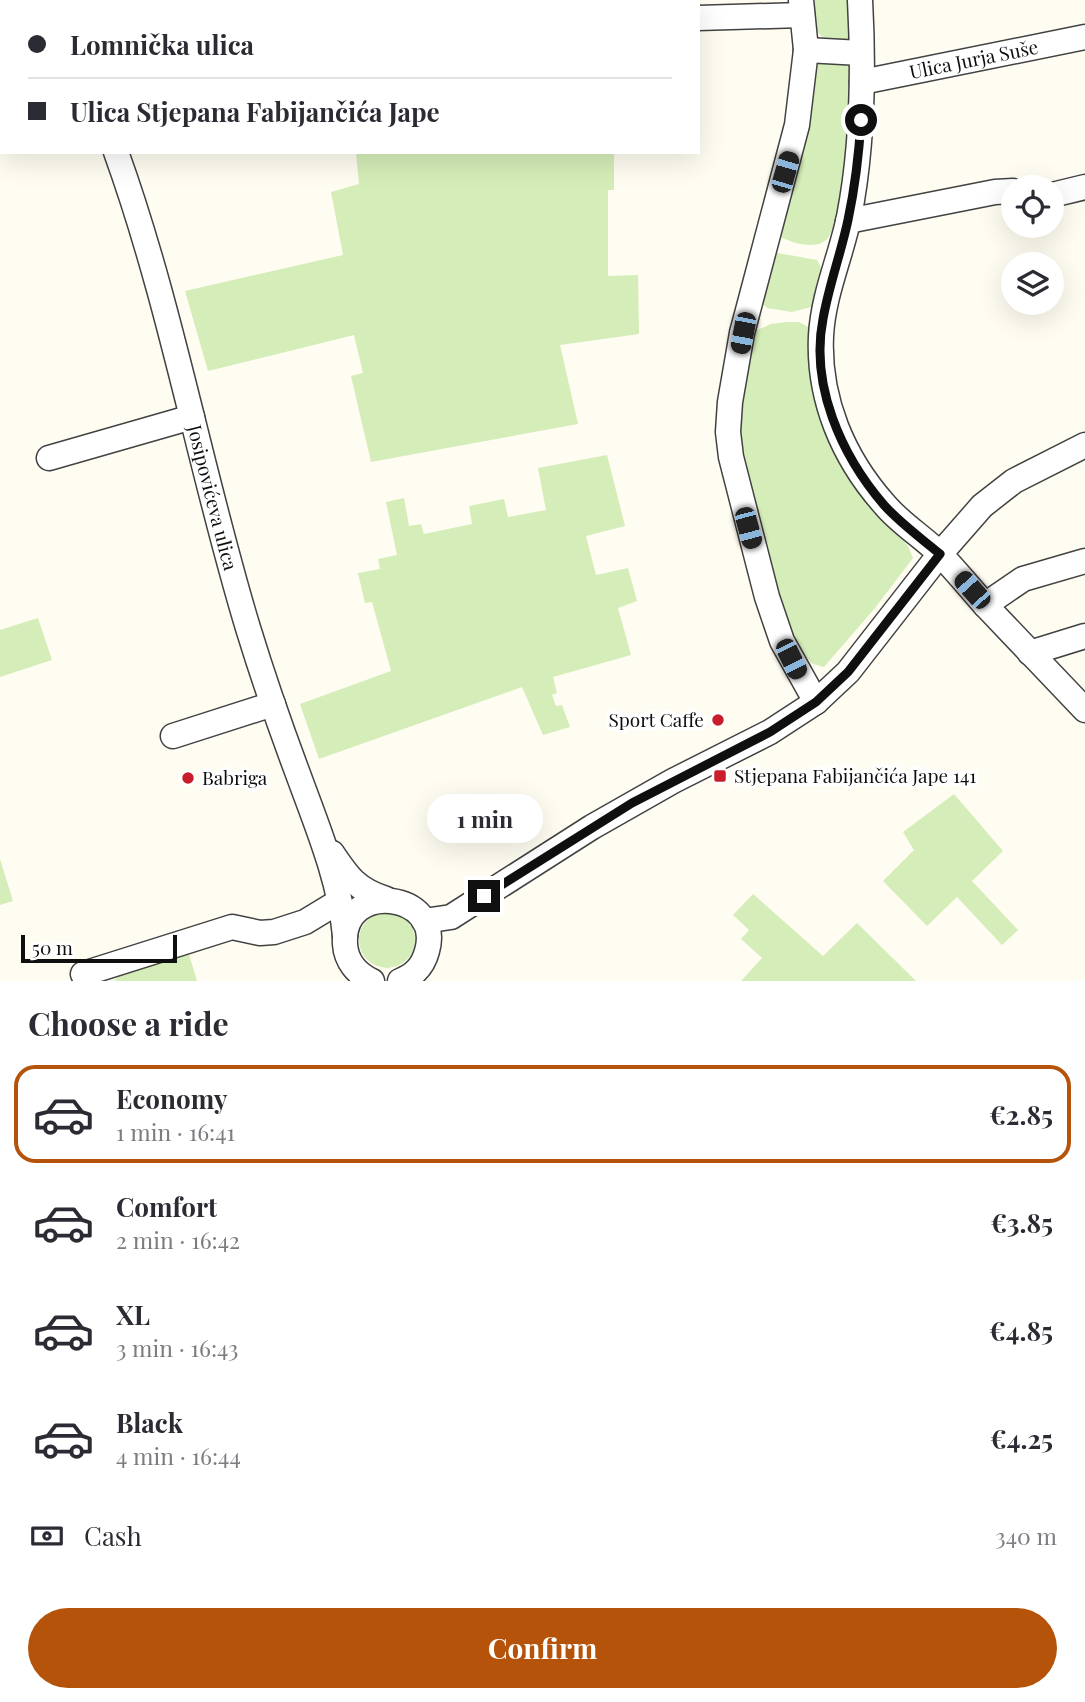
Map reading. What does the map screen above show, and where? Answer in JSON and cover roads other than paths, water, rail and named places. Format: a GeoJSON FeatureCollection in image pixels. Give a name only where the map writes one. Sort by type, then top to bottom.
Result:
{"type":"FeatureCollection","features":[{"type":"Feature","properties":{"kind":"street"},"geometry":{"type":"LineString","coordinates":[[860,0],[862,82],[857,169],[848,221],[821,336],[822,371],[832,418],[844,447],[892,513],[940,554],[1085,710]]}},
{"type":"Feature","properties":{"kind":"street"},"geometry":{"type":"LineString","coordinates":[[700,18],[801,7],[806,50],[797,125],[743,333],[730,402],[728,432],[730,457],[767,597],[782,640],[816,702]]}},
{"type":"Feature","properties":{"kind":"street","name":"Ulica Jurja Suše"},"geometry":{"type":"LineString","coordinates":[[862,82],[1085,37]]}},
{"type":"Feature","properties":{"kind":"street"},"geometry":{"type":"LineString","coordinates":[[806,50],[861,53]]}},
{"type":"Feature","properties":{"kind":"street","name":"Josipovićeva ulica"},"geometry":{"type":"LineString","coordinates":[[117,154],[157,279],[230,567],[273,704],[321,838],[338,902],[345,936],[345,951],[352,966],[372,981]]}},
{"type":"Feature","properties":{"kind":"street"},"geometry":{"type":"LineString","coordinates":[[1064,192],[1085,187]]}},
{"type":"Feature","properties":{"kind":"street"},"geometry":{"type":"LineString","coordinates":[[848,221],[1001,192]]}},
{"type":"Feature","properties":{"kind":"street"},"geometry":{"type":"LineString","coordinates":[[48,458],[192,417]]}},
{"type":"Feature","properties":{"kind":"street"},"geometry":{"type":"LineString","coordinates":[[416,977],[429,944],[424,921],[451,917],[592,827],[673,781],[770,732],[816,702],[848,672],[940,554],[982,506],[997,492],[1031,471],[1085,445]]}},
{"type":"Feature","properties":{"kind":"street"},"geometry":{"type":"LineString","coordinates":[[985,605],[1023,579],[1085,561]]}},
{"type":"Feature","properties":{"kind":"street"},"geometry":{"type":"LineString","coordinates":[[1030,653],[1085,636]]}},
{"type":"Feature","properties":{"kind":"street"},"geometry":{"type":"LineString","coordinates":[[173,736],[273,704]]}},
{"type":"Feature","properties":{"kind":"street","name":"Josipovićeva ulica"},"geometry":{"type":"LineString","coordinates":[[321,838],[349,879],[370,894],[403,902],[415,910],[424,921]]}},
{"type":"Feature","properties":{"kind":"street"},"geometry":{"type":"LineString","coordinates":[[345,936],[349,922],[358,910],[367,903],[386,899]]}},
{"type":"Feature","properties":{"kind":"street"},"geometry":{"type":"LineString","coordinates":[[83,974],[232,926],[260,933],[274,933],[305,922],[338,902]]}},
{"type":"Feature","properties":{"kind":"place","name":"Sport Caffe"},"geometry":{"type":"Point","coordinates":[718,720]}},
{"type":"Feature","properties":{"kind":"place","name":"Stjepana Fabijančića Jape 141"},"geometry":{"type":"Point","coordinates":[720,776]}},
{"type":"Feature","properties":{"kind":"place","name":"Babriga"},"geometry":{"type":"Point","coordinates":[188,778]}}]}
